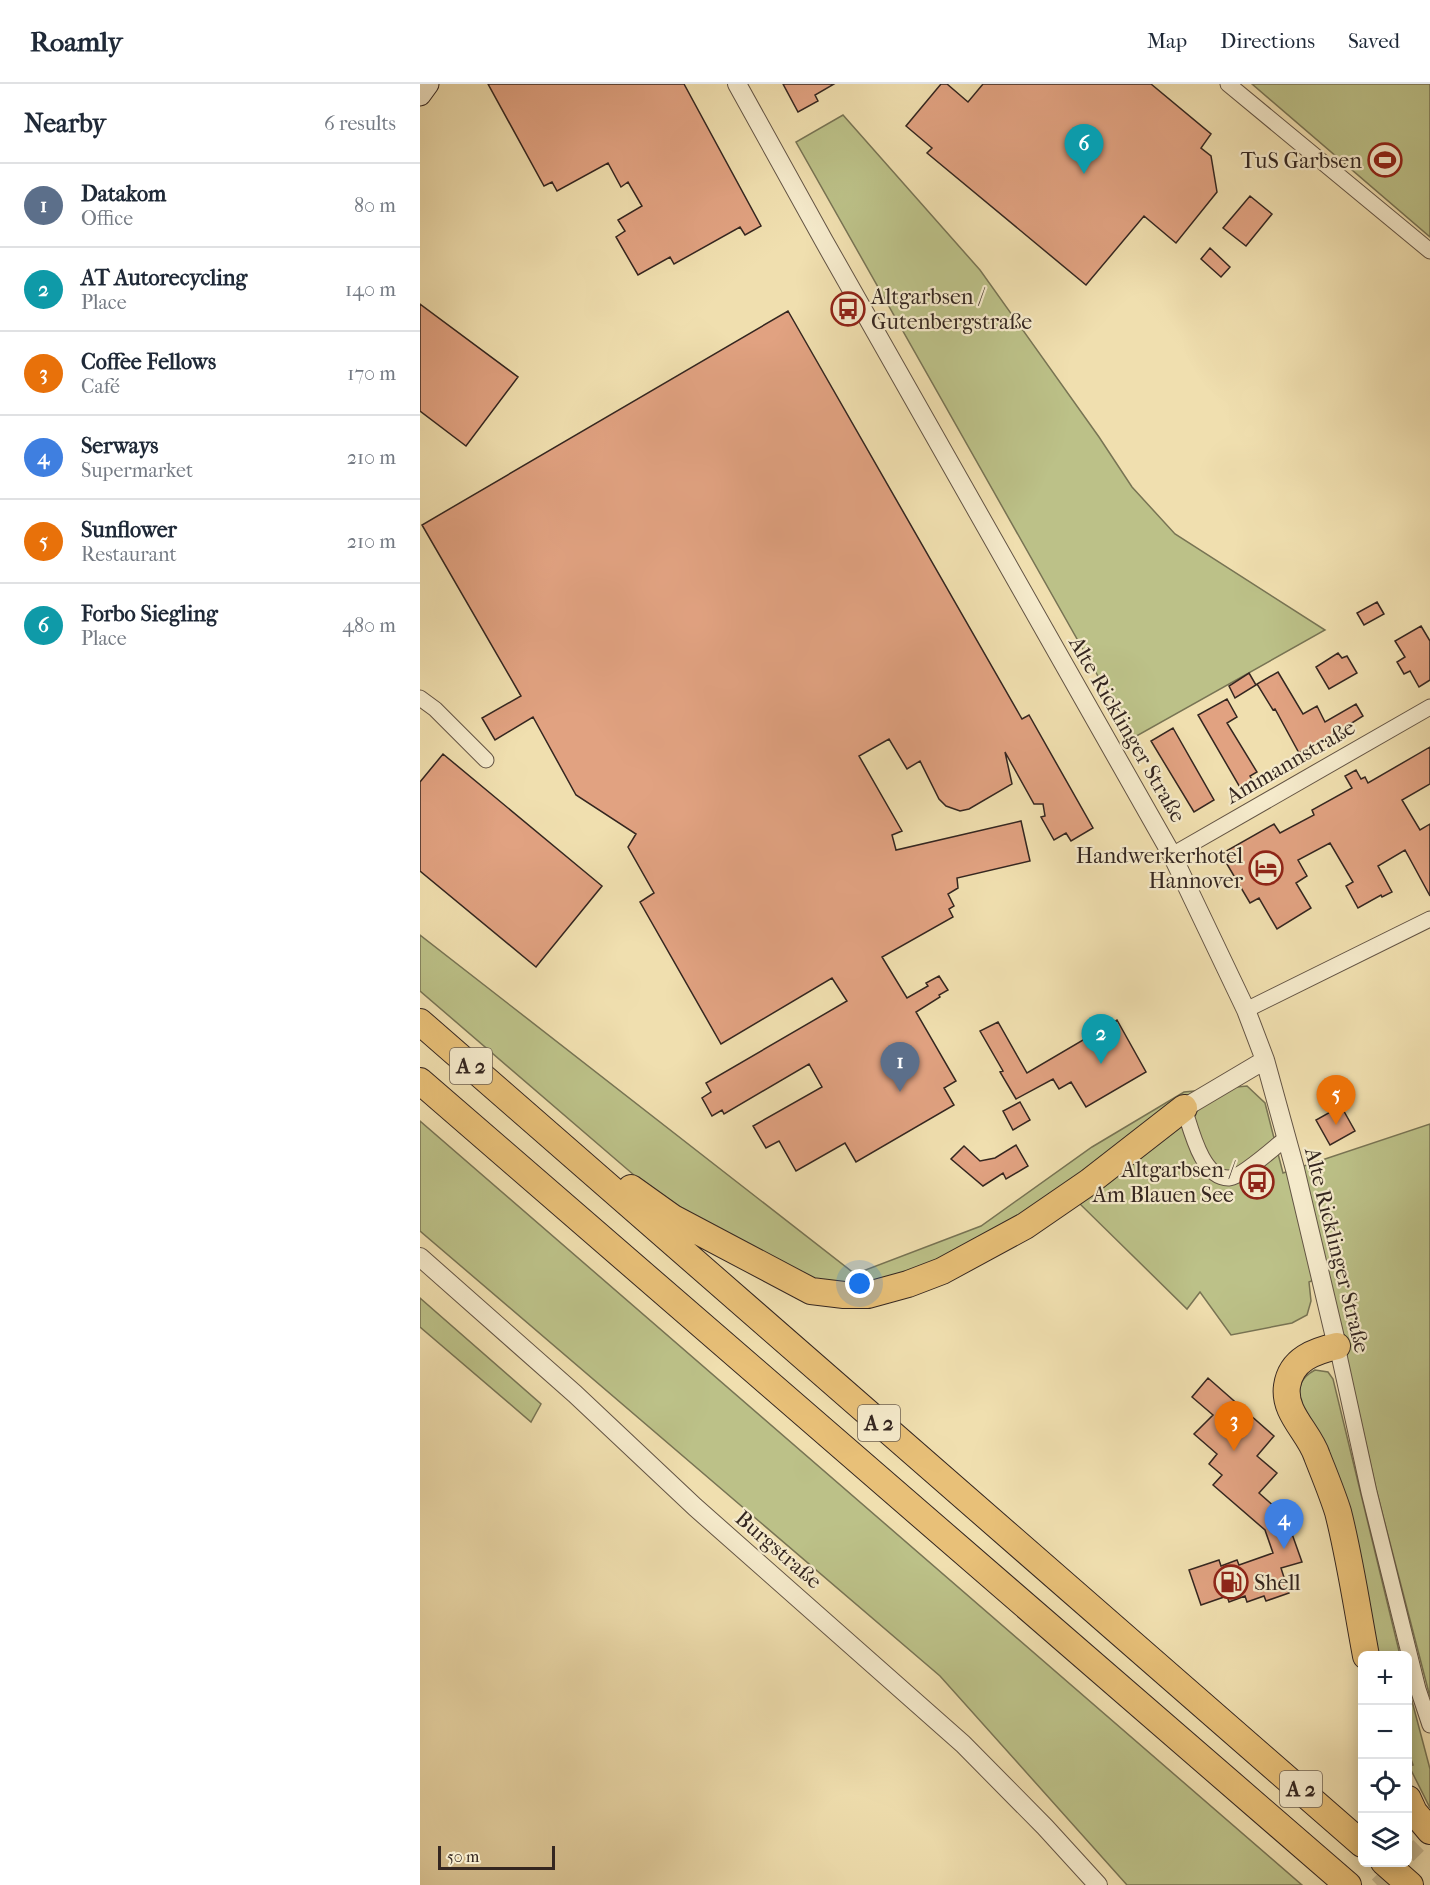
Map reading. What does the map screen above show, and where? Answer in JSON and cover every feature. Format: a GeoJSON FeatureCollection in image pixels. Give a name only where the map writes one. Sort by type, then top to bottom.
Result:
{"type":"FeatureCollection","features":[{"type":"Feature","properties":{"kind":"highway","name":"A 2"},"geometry":{"type":"LineString","coordinates":[[420,1022],[1358,1841]]}},
{"type":"Feature","properties":{"kind":"highway","name":"A 2"},"geometry":{"type":"LineString","coordinates":[[420,1081],[1348,1885]]}},
{"type":"Feature","properties":{"kind":"highway"},"geometry":{"type":"LineString","coordinates":[[521,1109],[673,1218],[811,1291],[856,1296],[882,1292],[942,1271],[1025,1226],[1089,1182],[1184,1108]]}},
{"type":"Feature","properties":{"kind":"highway"},"geometry":{"type":"LineString","coordinates":[[1337,1346],[1314,1352],[1300,1361],[1288,1382],[1287,1393],[1292,1413],[1316,1450],[1337,1511],[1365,1651]]}},
{"type":"Feature","properties":{"kind":"highway"},"geometry":{"type":"LineString","coordinates":[[1412,1808],[1430,1832]]}},
{"type":"Feature","properties":{"kind":"highway"},"geometry":{"type":"LineString","coordinates":[[1389,1867],[1410,1885]]}},
{"type":"Feature","properties":{"kind":"main road"},"geometry":{"type":"LineString","coordinates":[[420,94],[428,84]]}},
{"type":"Feature","properties":{"kind":"street","name":"Alte Ricklinger Straße"},"geometry":{"type":"LineString","coordinates":[[737,84],[1172,855],[1246,1011],[1265,1060],[1286,1138],[1332,1318],[1372,1504],[1418,1689],[1430,1725]]}},
{"type":"Feature","properties":{"kind":"street"},"geometry":{"type":"LineString","coordinates":[[1228,84],[1430,251]]}},
{"type":"Feature","properties":{"kind":"street"},"geometry":{"type":"LineString","coordinates":[[420,698],[435,709],[486,760]]}},
{"type":"Feature","properties":{"kind":"street","name":"Ammannstraße"},"geometry":{"type":"LineString","coordinates":[[1172,855],[1430,707]]}},
{"type":"Feature","properties":{"kind":"street"},"geometry":{"type":"LineString","coordinates":[[1246,1011],[1430,919]]}},
{"type":"Feature","properties":{"kind":"street"},"geometry":{"type":"LineString","coordinates":[[1265,1060],[1184,1108],[1206,1165],[1213,1173],[1222,1176],[1230,1178],[1243,1171],[1286,1138]]}},
{"type":"Feature","properties":{"kind":"street","name":"Burgstraße"},"geometry":{"type":"LineString","coordinates":[[420,1257],[963,1744],[1045,1827],[1098,1885]]}},
{"type":"Feature","properties":{"kind":"green space","name":"TuS Garbsen"},"geometry":{"type":"Polygon","coordinates":[[[1252,84],[1430,84],[1430,237],[1252,84]]]}},
{"type":"Feature","properties":{"kind":"green space"},"geometry":{"type":"Polygon","coordinates":[[[843,115],[980,270],[1132,487],[1175,534],[1325,630],[1133,738],[796,142],[843,115]]]}},
{"type":"Feature","properties":{"kind":"green space"},"geometry":{"type":"Polygon","coordinates":[[[420,935],[855,1274],[981,1226],[1092,1147],[1184,1092],[1247,1086],[1265,1103],[1283,1173],[1430,1124],[1430,1697],[1376,1489],[1328,1274],[1309,1282],[1311,1301],[1307,1315],[1292,1323],[1231,1335],[1200,1292],[1187,1309],[1078,1202],[981,1239],[906,1274],[858,1284],[816,1280],[731,1239],[649,1188],[420,991],[420,935]]]}},
{"type":"Feature","properties":{"kind":"green space"},"geometry":{"type":"Polygon","coordinates":[[[420,1121],[1302,1885],[1127,1885],[940,1676],[420,1231],[420,1121]]]}},
{"type":"Feature","properties":{"kind":"green space"},"geometry":{"type":"Polygon","coordinates":[[[420,1298],[541,1404],[531,1422],[420,1327],[420,1298]]]}},
{"type":"Feature","properties":{"kind":"green space"},"geometry":{"type":"Polygon","coordinates":[[[1315,1370],[1328,1372],[1333,1379],[1399,1651],[1372,1651],[1299,1401],[1301,1383],[1315,1370]]]}},
{"type":"Feature","properties":{"kind":"green space"},"geometry":{"type":"Polygon","coordinates":[[[1412,1701],[1430,1769],[1430,1808],[1412,1772],[1412,1701]]]}},
{"type":"Feature","properties":{"kind":"building"},"geometry":{"type":"Polygon","coordinates":[[[488,84],[684,84],[761,226],[745,235],[740,227],[674,264],[670,257],[638,275],[616,237],[625,231],[618,220],[642,206],[628,182],[621,187],[608,163],[557,191],[552,182],[544,186],[488,84]]]}},
{"type":"Feature","properties":{"kind":"building"},"geometry":{"type":"Polygon","coordinates":[[[783,84],[834,84],[815,95],[818,101],[798,112],[783,84]]]}},
{"type":"Feature","properties":{"kind":"building"},"geometry":{"type":"Polygon","coordinates":[[[941,84],[947,84],[968,102],[983,84],[1151,84],[1211,134],[1201,148],[1211,156],[1217,192],[1176,243],[1144,216],[1086,285],[927,153],[932,148],[906,126],[941,84]]]}},
{"type":"Feature","properties":{"kind":"building"},"geometry":{"type":"Polygon","coordinates":[[[1250,196],[1272,214],[1246,246],[1223,228],[1250,196]]]}},
{"type":"Feature","properties":{"kind":"building"},"geometry":{"type":"Polygon","coordinates":[[[1210,248],[1230,267],[1221,277],[1201,259],[1210,248]]]}},
{"type":"Feature","properties":{"kind":"building"},"geometry":{"type":"Polygon","coordinates":[[[420,304],[518,377],[466,446],[420,411],[420,304]]]}},
{"type":"Feature","properties":{"kind":"building"},"geometry":{"type":"Polygon","coordinates":[[[788,311],[1022,719],[1029,715],[1093,828],[1071,841],[1066,833],[1054,840],[1041,817],[1045,816],[1043,804],[1034,804],[1005,752],[1012,784],[969,809],[960,811],[946,806],[939,799],[920,761],[907,769],[889,739],[859,756],[902,831],[892,835],[896,850],[1021,821],[1030,861],[957,878],[958,888],[948,894],[954,906],[949,909],[953,917],[882,957],[907,998],[928,986],[926,983],[939,976],[948,990],[916,1012],[956,1081],[944,1088],[954,1105],[856,1162],[845,1143],[796,1171],[779,1141],[766,1148],[753,1126],[822,1087],[809,1064],[724,1114],[722,1110],[712,1116],[702,1098],[711,1092],[706,1083],[847,1001],[832,978],[721,1044],[640,902],[654,893],[628,847],[636,834],[576,795],[533,717],[495,740],[482,718],[521,696],[422,525],[788,311]]]}},
{"type":"Feature","properties":{"kind":"building"},"geometry":{"type":"Polygon","coordinates":[[[1377,602],[1384,614],[1364,625],[1357,613],[1377,602]]]}},
{"type":"Feature","properties":{"kind":"building"},"geometry":{"type":"Polygon","coordinates":[[[1421,626],[1430,641],[1430,680],[1419,687],[1410,671],[1404,674],[1397,662],[1405,657],[1395,641],[1421,626]]]}},
{"type":"Feature","properties":{"kind":"building"},"geometry":{"type":"Polygon","coordinates":[[[1338,653],[1342,658],[1347,656],[1357,673],[1329,689],[1316,667],[1338,653]]]}},
{"type":"Feature","properties":{"kind":"building"},"geometry":{"type":"Polygon","coordinates":[[[1278,672],[1303,714],[1317,706],[1325,722],[1356,704],[1363,716],[1339,731],[1343,738],[1332,744],[1328,737],[1299,753],[1275,709],[1273,710],[1257,684],[1278,672]]]}},
{"type":"Feature","properties":{"kind":"building"},"geometry":{"type":"Polygon","coordinates":[[[1249,673],[1256,685],[1235,698],[1229,686],[1249,673]]]}},
{"type":"Feature","properties":{"kind":"building"},"geometry":{"type":"Polygon","coordinates":[[[1227,699],[1237,717],[1227,723],[1257,772],[1250,776],[1257,789],[1245,796],[1198,715],[1227,699]]]}},
{"type":"Feature","properties":{"kind":"building"},"geometry":{"type":"Polygon","coordinates":[[[1173,728],[1214,800],[1194,812],[1151,741],[1173,728]]]}},
{"type":"Feature","properties":{"kind":"building"},"geometry":{"type":"Polygon","coordinates":[[[1430,747],[1430,784],[1402,800],[1420,830],[1430,824],[1430,896],[1405,850],[1378,866],[1392,892],[1382,897],[1381,895],[1358,908],[1346,886],[1353,882],[1330,843],[1298,860],[1307,876],[1296,883],[1311,908],[1277,929],[1259,898],[1250,903],[1221,854],[1274,824],[1280,833],[1314,815],[1312,810],[1352,788],[1345,776],[1356,770],[1361,779],[1365,777],[1368,783],[1430,747]]]}},
{"type":"Feature","properties":{"kind":"building"},"geometry":{"type":"Polygon","coordinates":[[[443,754],[602,886],[536,967],[420,871],[420,782],[443,754]]]}},
{"type":"Feature","properties":{"kind":"building"},"geometry":{"type":"Polygon","coordinates":[[[1117,1020],[1146,1072],[1086,1107],[1071,1082],[1059,1089],[1053,1079],[1016,1099],[980,1031],[998,1022],[1027,1073],[1117,1020]]]}},
{"type":"Feature","properties":{"kind":"building"},"geometry":{"type":"Polygon","coordinates":[[[1020,1102],[1030,1120],[1013,1130],[1003,1111],[1020,1102]]]}},
{"type":"Feature","properties":{"kind":"building"},"geometry":{"type":"Polygon","coordinates":[[[1341,1106],[1355,1131],[1330,1145],[1316,1120],[1341,1106]]]}},
{"type":"Feature","properties":{"kind":"building"},"geometry":{"type":"Polygon","coordinates":[[[1016,1145],[1028,1166],[1006,1179],[1003,1173],[983,1186],[951,1159],[964,1146],[980,1161],[995,1158],[1016,1145]]]}},
{"type":"Feature","properties":{"kind":"building"},"geometry":{"type":"Polygon","coordinates":[[[1208,1378],[1274,1436],[1257,1456],[1277,1473],[1259,1493],[1286,1517],[1302,1562],[1281,1568],[1289,1593],[1266,1601],[1264,1596],[1247,1602],[1245,1596],[1229,1602],[1227,1596],[1201,1605],[1189,1570],[1219,1560],[1221,1566],[1237,1560],[1239,1565],[1273,1553],[1265,1530],[1213,1485],[1222,1475],[1209,1464],[1217,1454],[1194,1434],[1213,1415],[1192,1397],[1208,1378]]]}},
{"type":"Feature","properties":{"kind":"tunnel"},"geometry":{"type":"LineString","coordinates":[[1412,1852],[1430,1834]]}},
{"type":"Feature","properties":{"kind":"tunnel"},"geometry":{"type":"LineString","coordinates":[[1377,1885],[1396,1867]]}},
{"type":"Feature","properties":{"kind":"place","name":"TuS Garbsen"},"geometry":{"type":"Point","coordinates":[1385,160]}},
{"type":"Feature","properties":{"kind":"place","name":"Forbo Siegling"},"geometry":{"type":"Point","coordinates":[1084,174]}},
{"type":"Feature","properties":{"kind":"place","name":"Altgarbsen / Gutenbergstraße"},"geometry":{"type":"Point","coordinates":[848,309]}},
{"type":"Feature","properties":{"kind":"place","name":"Handwerkerhotel Hannover"},"geometry":{"type":"Point","coordinates":[1266,868]}},
{"type":"Feature","properties":{"kind":"place","name":"AT Autorecycling"},"geometry":{"type":"Point","coordinates":[1101,1064]}},
{"type":"Feature","properties":{"kind":"place","name":"Datakom"},"geometry":{"type":"Point","coordinates":[900,1092]}},
{"type":"Feature","properties":{"kind":"place","name":"Sunflower"},"geometry":{"type":"Point","coordinates":[1336,1125]}},
{"type":"Feature","properties":{"kind":"place","name":"Altgarbsen / Am Blauen See"},"geometry":{"type":"Point","coordinates":[1257,1182]}},
{"type":"Feature","properties":{"kind":"place","name":"Coffee Fellows"},"geometry":{"type":"Point","coordinates":[1234,1451]}},
{"type":"Feature","properties":{"kind":"place","name":"Serways"},"geometry":{"type":"Point","coordinates":[1284,1549]}},
{"type":"Feature","properties":{"kind":"place","name":"Shell"},"geometry":{"type":"Point","coordinates":[1231,1582]}}]}
